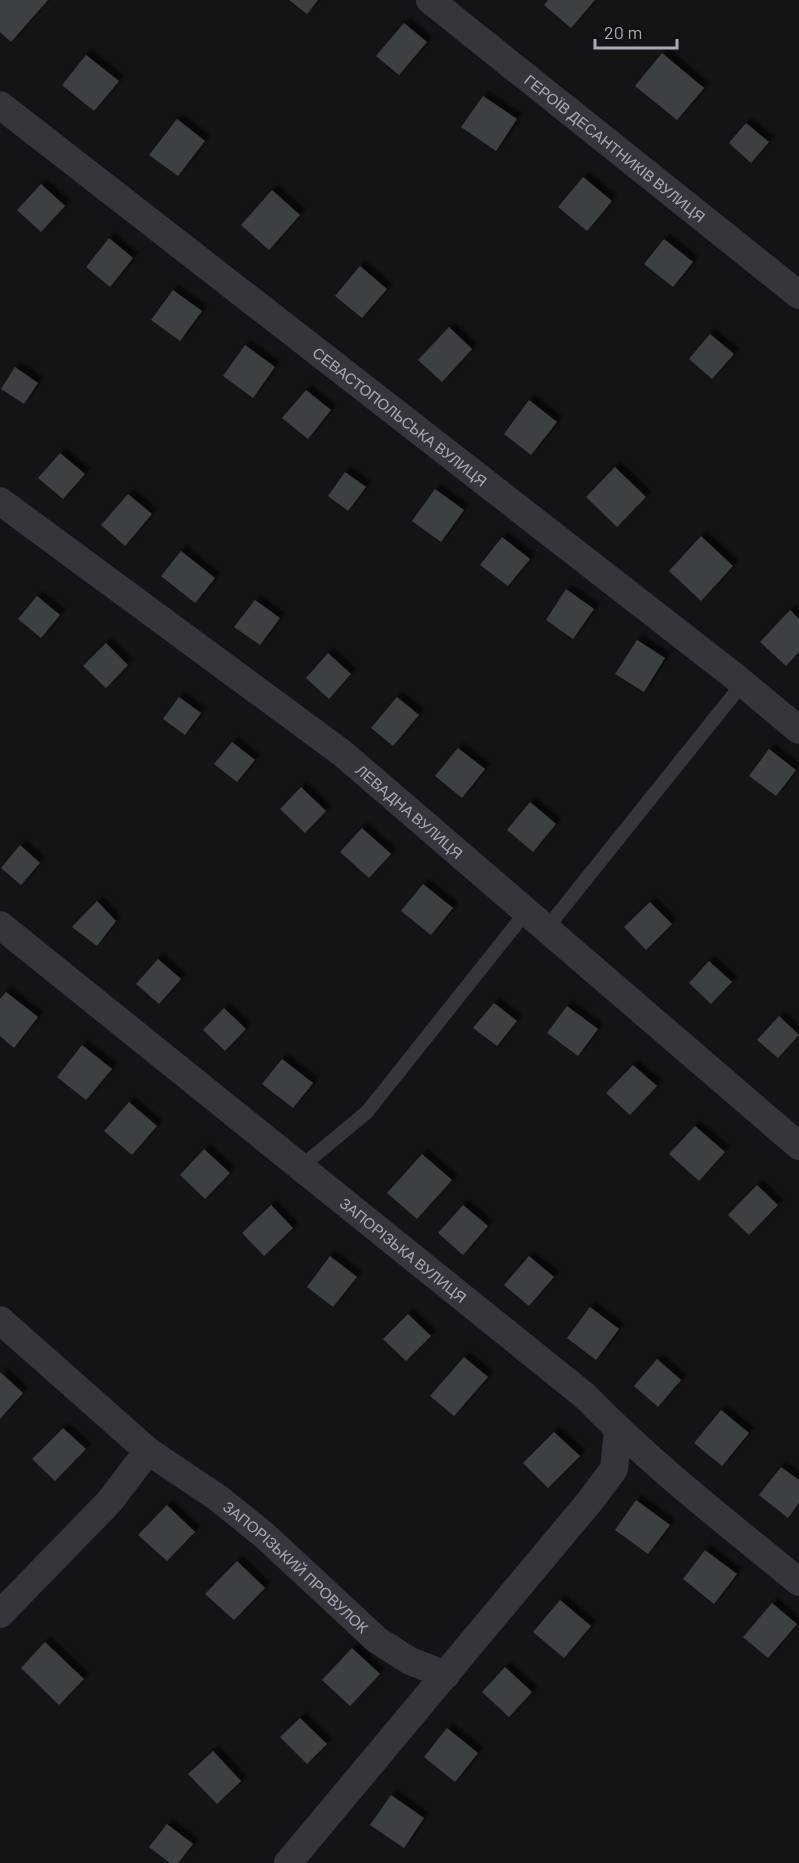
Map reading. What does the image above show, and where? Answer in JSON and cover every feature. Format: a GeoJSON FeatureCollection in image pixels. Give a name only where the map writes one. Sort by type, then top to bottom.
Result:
{"type":"FeatureCollection","features":[{"type":"Feature","properties":{"kind":"street","name":"ГЕРОЇВ ДЕСАНТНИКІВ ВУЛИЦЯ"},"geometry":{"type":"LineString","coordinates":[[430,0],[799,295]]}},
{"type":"Feature","properties":{"kind":"street","name":"СЕВАСТОПОЛЬСЬКА ВУЛИЦЯ"},"geometry":{"type":"LineString","coordinates":[[0,105],[743,683],[799,730]]}},
{"type":"Feature","properties":{"kind":"street","name":"ЛЕВАДНА ВУЛИЦЯ"},"geometry":{"type":"LineString","coordinates":[[0,501],[342,753],[799,1146]]}},
{"type":"Feature","properties":{"kind":"street","name":"ЗАПОРІЗЬКА ВУЛИЦЯ"},"geometry":{"type":"LineString","coordinates":[[0,925],[585,1396],[618,1430],[690,1494],[799,1582]]}},
{"type":"Feature","properties":{"kind":"street","name":"ЗАПОРІЗЬКИЙ ПРОВУЛОК"},"geometry":{"type":"LineString","coordinates":[[0,1320],[148,1451],[218,1498],[264,1535],[376,1640],[410,1661],[446,1675]]}},
{"type":"Feature","properties":{"kind":"street"},"geometry":{"type":"LineString","coordinates":[[288,1863],[446,1675],[614,1469],[618,1430]]}},
{"type":"Feature","properties":{"kind":"street"},"geometry":{"type":"LineString","coordinates":[[0,1614],[101,1510],[148,1451]]}},
{"type":"Feature","properties":{"kind":"lane"},"geometry":{"type":"LineString","coordinates":[[302,1166],[366,1112],[743,683]]}},
{"type":"Feature","properties":{"kind":"building"},"geometry":{"type":"Polygon","coordinates":[[[0,0],[48,0],[11,42],[0,32],[0,0]]]}},
{"type":"Feature","properties":{"kind":"building"},"geometry":{"type":"Polygon","coordinates":[[[289,0],[318,0],[307,14],[289,0]]]}},
{"type":"Feature","properties":{"kind":"building"},"geometry":{"type":"Polygon","coordinates":[[[548,0],[595,0],[571,28],[544,5],[548,0]]]}},
{"type":"Feature","properties":{"kind":"building"},"geometry":{"type":"Polygon","coordinates":[[[404,23],[427,42],[399,75],[376,56],[404,23]]]}},
{"type":"Feature","properties":{"kind":"building"},"geometry":{"type":"Polygon","coordinates":[[[662,53],[704,88],[677,120],[635,86],[662,53]]]}},
{"type":"Feature","properties":{"kind":"building"},"geometry":{"type":"Polygon","coordinates":[[[86,55],[119,81],[94,111],[62,85],[86,55]]]}},
{"type":"Feature","properties":{"kind":"building"},"geometry":{"type":"Polygon","coordinates":[[[483,96],[517,119],[496,151],[461,127],[483,96]]]}},
{"type":"Feature","properties":{"kind":"building"},"geometry":{"type":"Polygon","coordinates":[[[177,119],[205,141],[178,176],[149,155],[177,119]]]}},
{"type":"Feature","properties":{"kind":"building"},"geometry":{"type":"Polygon","coordinates":[[[746,123],[769,142],[751,163],[729,143],[746,123]]]}},
{"type":"Feature","properties":{"kind":"building"},"geometry":{"type":"Polygon","coordinates":[[[583,177],[612,201],[587,231],[558,207],[583,177]]]}},
{"type":"Feature","properties":{"kind":"building"},"geometry":{"type":"Polygon","coordinates":[[[41,184],[65,206],[41,232],[17,210],[41,184]]]}},
{"type":"Feature","properties":{"kind":"building"},"geometry":{"type":"Polygon","coordinates":[[[272,190],[300,215],[269,250],[241,225],[272,190]]]}},
{"type":"Feature","properties":{"kind":"building"},"geometry":{"type":"Polygon","coordinates":[[[109,238],[133,258],[110,287],[86,267],[109,238]]]}},
{"type":"Feature","properties":{"kind":"building"},"geometry":{"type":"Polygon","coordinates":[[[664,239],[693,262],[673,287],[644,264],[664,239]]]}},
{"type":"Feature","properties":{"kind":"building"},"geometry":{"type":"Polygon","coordinates":[[[360,266],[387,289],[362,318],[335,296],[360,266]]]}},
{"type":"Feature","properties":{"kind":"building"},"geometry":{"type":"Polygon","coordinates":[[[173,290],[202,311],[180,341],[151,320],[173,290]]]}},
{"type":"Feature","properties":{"kind":"building"},"geometry":{"type":"Polygon","coordinates":[[[449,327],[472,349],[442,382],[418,360],[449,327]]]}},
{"type":"Feature","properties":{"kind":"building"},"geometry":{"type":"Polygon","coordinates":[[[710,334],[734,354],[712,379],[689,359],[710,334]]]}},
{"type":"Feature","properties":{"kind":"building"},"geometry":{"type":"Polygon","coordinates":[[[245,345],[275,367],[253,398],[223,376],[245,345]]]}},
{"type":"Feature","properties":{"kind":"building"},"geometry":{"type":"Polygon","coordinates":[[[15,367],[38,383],[24,404],[1,389],[15,367]]]}},
{"type":"Feature","properties":{"kind":"building"},"geometry":{"type":"Polygon","coordinates":[[[306,390],[331,410],[308,439],[282,418],[306,390]]]}},
{"type":"Feature","properties":{"kind":"building"},"geometry":{"type":"Polygon","coordinates":[[[529,400],[557,422],[531,455],[504,434],[529,400]]]}},
{"type":"Feature","properties":{"kind":"building"},"geometry":{"type":"Polygon","coordinates":[[[60,453],[85,474],[63,499],[38,478],[60,453]]]}},
{"type":"Feature","properties":{"kind":"building"},"geometry":{"type":"Polygon","coordinates":[[[615,467],[646,497],[617,527],[586,497],[615,467]]]}},
{"type":"Feature","properties":{"kind":"building"},"geometry":{"type":"Polygon","coordinates":[[[345,472],[366,487],[348,511],[328,496],[345,472]]]}},
{"type":"Feature","properties":{"kind":"building"},"geometry":{"type":"Polygon","coordinates":[[[435,489],[464,510],[441,542],[412,521],[435,489]]]}},
{"type":"Feature","properties":{"kind":"building"},"geometry":{"type":"Polygon","coordinates":[[[128,494],[152,514],[125,546],[101,525],[128,494]]]}},
{"type":"Feature","properties":{"kind":"building"},"geometry":{"type":"Polygon","coordinates":[[[701,536],[733,566],[701,601],[669,571],[701,536]]]}},
{"type":"Feature","properties":{"kind":"building"},"geometry":{"type":"Polygon","coordinates":[[[502,537],[530,559],[508,586],[480,565],[502,537]]]}},
{"type":"Feature","properties":{"kind":"building"},"geometry":{"type":"Polygon","coordinates":[[[181,551],[215,578],[195,603],[161,576],[181,551]]]}},
{"type":"Feature","properties":{"kind":"building"},"geometry":{"type":"Polygon","coordinates":[[[566,589],[594,609],[573,639],[546,620],[566,589]]]}},
{"type":"Feature","properties":{"kind":"building"},"geometry":{"type":"Polygon","coordinates":[[[37,596],[60,615],[41,638],[18,619],[37,596]]]}},
{"type":"Feature","properties":{"kind":"building"},"geometry":{"type":"Polygon","coordinates":[[[255,600],[280,618],[260,645],[234,627],[255,600]]]}},
{"type":"Feature","properties":{"kind":"building"},"geometry":{"type":"Polygon","coordinates":[[[790,610],[799,619],[799,652],[786,666],[760,642],[790,610]]]}},
{"type":"Feature","properties":{"kind":"building"},"geometry":{"type":"Polygon","coordinates":[[[637,640],[665,658],[644,692],[615,674],[637,640]]]}},
{"type":"Feature","properties":{"kind":"building"},"geometry":{"type":"Polygon","coordinates":[[[106,643],[128,665],[106,688],[83,666],[106,643]]]}},
{"type":"Feature","properties":{"kind":"building"},"geometry":{"type":"Polygon","coordinates":[[[328,653],[351,674],[329,699],[306,678],[328,653]]]}},
{"type":"Feature","properties":{"kind":"building"},"geometry":{"type":"Polygon","coordinates":[[[179,697],[201,713],[185,735],[163,719],[179,697]]]}},
{"type":"Feature","properties":{"kind":"building"},"geometry":{"type":"Polygon","coordinates":[[[397,697],[419,715],[393,746],[371,728],[397,697]]]}},
{"type":"Feature","properties":{"kind":"building"},"geometry":{"type":"Polygon","coordinates":[[[232,742],[255,760],[237,782],[214,764],[232,742]]]}},
{"type":"Feature","properties":{"kind":"building"},"geometry":{"type":"Polygon","coordinates":[[[458,748],[485,769],[462,798],[435,776],[458,748]]]}},
{"type":"Feature","properties":{"kind":"building"},"geometry":{"type":"Polygon","coordinates":[[[769,749],[796,770],[776,796],[749,776],[769,749]]]}},
{"type":"Feature","properties":{"kind":"building"},"geometry":{"type":"Polygon","coordinates":[[[301,787],[326,811],[305,833],[280,809],[301,787]]]}},
{"type":"Feature","properties":{"kind":"building"},"geometry":{"type":"Polygon","coordinates":[[[530,802],[556,824],[533,852],[507,830],[530,802]]]}},
{"type":"Feature","properties":{"kind":"building"},"geometry":{"type":"Polygon","coordinates":[[[362,828],[391,854],[369,878],[340,852],[362,828]]]}},
{"type":"Feature","properties":{"kind":"building"},"geometry":{"type":"Polygon","coordinates":[[[20,845],[40,863],[21,885],[1,868],[20,845]]]}},
{"type":"Feature","properties":{"kind":"building"},"geometry":{"type":"Polygon","coordinates":[[[423,884],[453,908],[431,935],[401,911],[423,884]]]}},
{"type":"Feature","properties":{"kind":"building"},"geometry":{"type":"Polygon","coordinates":[[[97,901],[116,921],[97,946],[72,927],[97,901]]]}},
{"type":"Feature","properties":{"kind":"building"},"geometry":{"type":"Polygon","coordinates":[[[650,902],[672,924],[646,950],[624,927],[650,902]]]}},
{"type":"Feature","properties":{"kind":"building"},"geometry":{"type":"Polygon","coordinates":[[[158,959],[181,979],[159,1004],[136,984],[158,959]]]}},
{"type":"Feature","properties":{"kind":"building"},"geometry":{"type":"Polygon","coordinates":[[[709,961],[732,982],[711,1004],[689,983],[709,961]]]}},
{"type":"Feature","properties":{"kind":"building"},"geometry":{"type":"Polygon","coordinates":[[[6,992],[38,1017],[14,1048],[0,1036],[0,999],[6,992]]]}},
{"type":"Feature","properties":{"kind":"building"},"geometry":{"type":"Polygon","coordinates":[[[494,1003],[517,1021],[497,1046],[473,1028],[494,1003]]]}},
{"type":"Feature","properties":{"kind":"building"},"geometry":{"type":"Polygon","coordinates":[[[567,1006],[598,1029],[578,1056],[547,1033],[567,1006]]]}},
{"type":"Feature","properties":{"kind":"building"},"geometry":{"type":"Polygon","coordinates":[[[224,1008],[246,1029],[225,1051],[203,1030],[224,1008]]]}},
{"type":"Feature","properties":{"kind":"building"},"geometry":{"type":"Polygon","coordinates":[[[779,1016],[799,1035],[778,1058],[757,1040],[779,1016]]]}},
{"type":"Feature","properties":{"kind":"building"},"geometry":{"type":"Polygon","coordinates":[[[82,1045],[112,1069],[86,1100],[57,1077],[82,1045]]]}},
{"type":"Feature","properties":{"kind":"building"},"geometry":{"type":"Polygon","coordinates":[[[282,1059],[313,1083],[293,1108],[262,1084],[282,1059]]]}},
{"type":"Feature","properties":{"kind":"building"},"geometry":{"type":"Polygon","coordinates":[[[633,1065],[657,1086],[630,1115],[606,1093],[633,1065]]]}},
{"type":"Feature","properties":{"kind":"building"},"geometry":{"type":"Polygon","coordinates":[[[129,1102],[157,1126],[132,1155],[104,1131],[129,1102]]]}},
{"type":"Feature","properties":{"kind":"building"},"geometry":{"type":"Polygon","coordinates":[[[695,1126],[725,1152],[699,1181],[669,1154],[695,1126]]]}},
{"type":"Feature","properties":{"kind":"building"},"geometry":{"type":"Polygon","coordinates":[[[204,1149],[230,1173],[205,1199],[180,1175],[204,1149]]]}},
{"type":"Feature","properties":{"kind":"building"},"geometry":{"type":"Polygon","coordinates":[[[422,1154],[452,1180],[417,1219],[387,1193],[422,1154]]]}},
{"type":"Feature","properties":{"kind":"building"},"geometry":{"type":"Polygon","coordinates":[[[757,1185],[778,1205],[749,1235],[728,1215],[757,1185]]]}},
{"type":"Feature","properties":{"kind":"building"},"geometry":{"type":"Polygon","coordinates":[[[271,1205],[293,1228],[264,1256],[242,1233],[271,1205]]]}},
{"type":"Feature","properties":{"kind":"building"},"geometry":{"type":"Polygon","coordinates":[[[463,1205],[488,1226],[463,1255],[438,1233],[463,1205]]]}},
{"type":"Feature","properties":{"kind":"building"},"geometry":{"type":"Polygon","coordinates":[[[330,1256],[357,1277],[333,1307],[307,1287],[330,1256]]]}},
{"type":"Feature","properties":{"kind":"building"},"geometry":{"type":"Polygon","coordinates":[[[529,1256],[554,1277],[529,1306],[504,1285],[529,1256]]]}},
{"type":"Feature","properties":{"kind":"building"},"geometry":{"type":"Polygon","coordinates":[[[590,1307],[619,1329],[596,1360],[567,1338],[590,1307]]]}},
{"type":"Feature","properties":{"kind":"building"},"geometry":{"type":"Polygon","coordinates":[[[408,1314],[431,1336],[406,1361],[383,1339],[408,1314]]]}},
{"type":"Feature","properties":{"kind":"building"},"geometry":{"type":"Polygon","coordinates":[[[464,1357],[488,1377],[454,1416],[430,1396],[464,1357]]]}},
{"type":"Feature","properties":{"kind":"building"},"geometry":{"type":"Polygon","coordinates":[[[657,1359],[681,1380],[658,1407],[634,1386],[657,1359]]]}},
{"type":"Feature","properties":{"kind":"building"},"geometry":{"type":"Polygon","coordinates":[[[0,1372],[23,1393],[0,1419],[0,1372]]]}},
{"type":"Feature","properties":{"kind":"building"},"geometry":{"type":"Polygon","coordinates":[[[721,1410],[749,1433],[722,1466],[694,1443],[721,1410]]]}},
{"type":"Feature","properties":{"kind":"building"},"geometry":{"type":"Polygon","coordinates":[[[63,1428],[86,1449],[55,1481],[32,1459],[63,1428]]]}},
{"type":"Feature","properties":{"kind":"building"},"geometry":{"type":"Polygon","coordinates":[[[554,1432],[580,1456],[548,1488],[523,1463],[554,1432]]]}},
{"type":"Feature","properties":{"kind":"building"},"geometry":{"type":"Polygon","coordinates":[[[781,1467],[799,1480],[799,1503],[788,1518],[759,1495],[781,1467]]]}},
{"type":"Feature","properties":{"kind":"building"},"geometry":{"type":"Polygon","coordinates":[[[636,1500],[670,1525],[648,1554],[615,1530],[636,1500]]]}},
{"type":"Feature","properties":{"kind":"building"},"geometry":{"type":"Polygon","coordinates":[[[167,1505],[195,1532],[167,1561],[138,1535],[167,1505]]]}},
{"type":"Feature","properties":{"kind":"building"},"geometry":{"type":"Polygon","coordinates":[[[705,1550],[737,1574],[714,1604],[683,1579],[705,1550]]]}},
{"type":"Feature","properties":{"kind":"building"},"geometry":{"type":"Polygon","coordinates":[[[237,1561],[265,1588],[234,1620],[205,1594],[237,1561]]]}},
{"type":"Feature","properties":{"kind":"building"},"geometry":{"type":"Polygon","coordinates":[[[560,1600],[591,1626],[564,1658],[533,1632],[560,1600]]]}},
{"type":"Feature","properties":{"kind":"building"},"geometry":{"type":"Polygon","coordinates":[[[772,1603],[797,1624],[768,1658],[743,1637],[772,1603]]]}},
{"type":"Feature","properties":{"kind":"building"},"geometry":{"type":"Polygon","coordinates":[[[45,1642],[84,1679],[59,1705],[21,1668],[45,1642]]]}},
{"type":"Feature","properties":{"kind":"building"},"geometry":{"type":"Polygon","coordinates":[[[352,1648],[380,1674],[350,1706],[322,1680],[352,1648]]]}},
{"type":"Feature","properties":{"kind":"building"},"geometry":{"type":"Polygon","coordinates":[[[505,1667],[532,1692],[509,1717],[482,1692],[505,1667]]]}},
{"type":"Feature","properties":{"kind":"building"},"geometry":{"type":"Polygon","coordinates":[[[300,1718],[327,1744],[307,1764],[280,1737],[300,1718]]]}},
{"type":"Feature","properties":{"kind":"building"},"geometry":{"type":"Polygon","coordinates":[[[447,1728],[478,1753],[455,1782],[424,1757],[447,1728]]]}},
{"type":"Feature","properties":{"kind":"building"},"geometry":{"type":"Polygon","coordinates":[[[213,1751],[241,1781],[217,1804],[188,1774],[213,1751]]]}},
{"type":"Feature","properties":{"kind":"building"},"geometry":{"type":"Polygon","coordinates":[[[391,1795],[424,1818],[404,1848],[370,1825],[391,1795]]]}},
{"type":"Feature","properties":{"kind":"building"},"geometry":{"type":"Polygon","coordinates":[[[167,1824],[193,1844],[178,1863],[170,1863],[149,1847],[167,1824]]]}}]}
